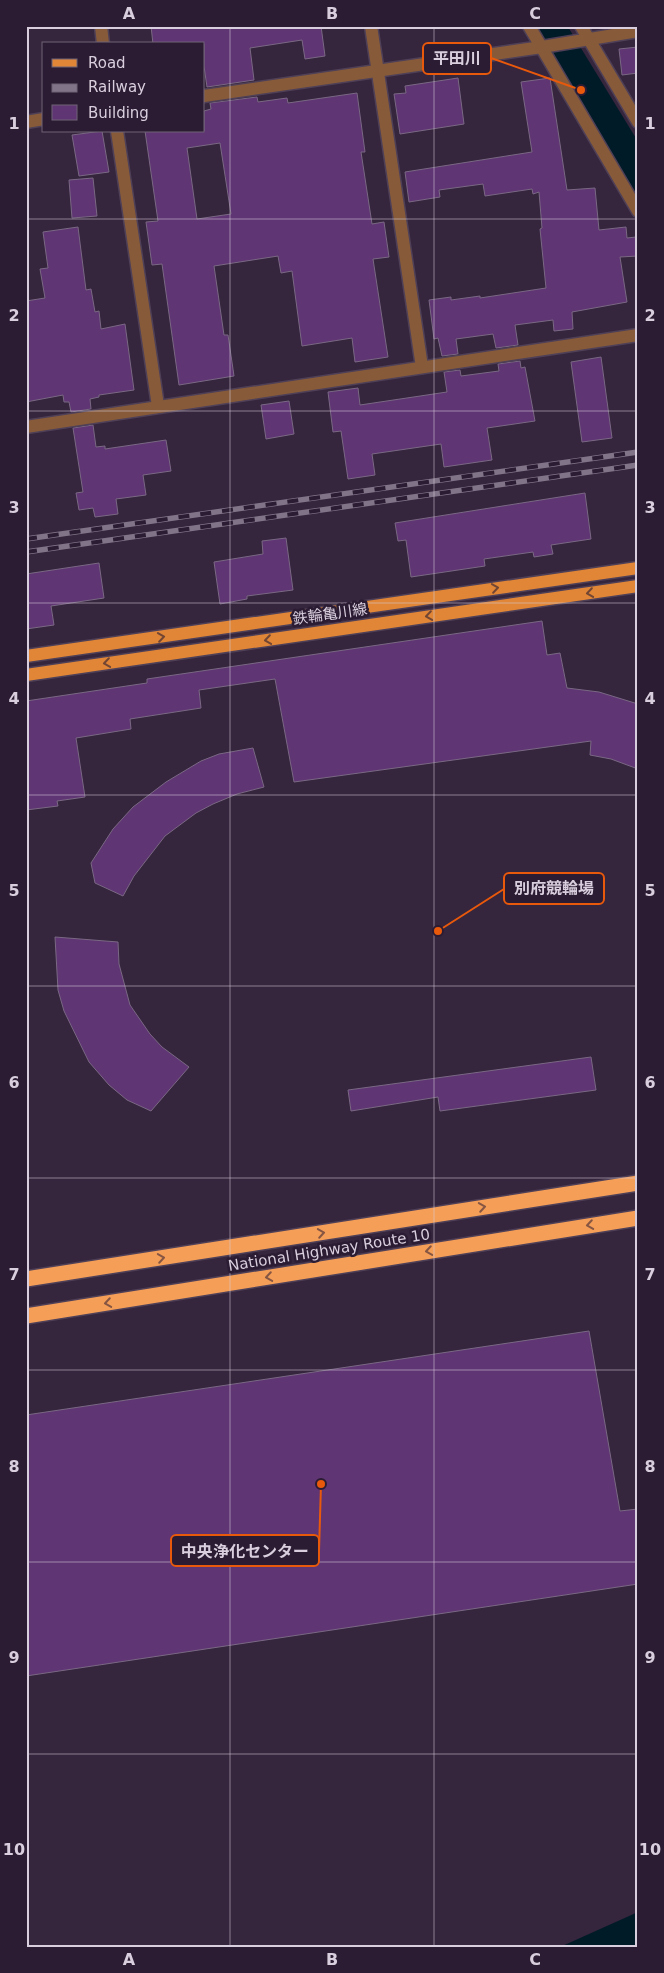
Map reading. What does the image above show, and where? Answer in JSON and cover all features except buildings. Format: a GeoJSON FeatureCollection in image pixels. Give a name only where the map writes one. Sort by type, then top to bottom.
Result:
{"type":"FeatureCollection","features":[{"type":"Feature","properties":{"kind":"highway","name":"National Highway Route 10"},"geometry":{"type":"LineString","coordinates":[[26,1279],[638,1183]]}},
{"type":"Feature","properties":{"kind":"highway","name":"National Highway Route 10"},"geometry":{"type":"LineString","coordinates":[[26,1316],[638,1218]]}},
{"type":"Feature","properties":{"kind":"main road","name":"鉄輪亀川線"},"geometry":{"type":"LineString","coordinates":[[26,656],[638,568]]}},
{"type":"Feature","properties":{"kind":"main road","name":"鉄輪亀川線"},"geometry":{"type":"LineString","coordinates":[[26,674],[638,586]]}},
{"type":"Feature","properties":{"kind":"street"},"geometry":{"type":"LineString","coordinates":[[101,26],[103,42]]}},
{"type":"Feature","properties":{"kind":"street"},"geometry":{"type":"LineString","coordinates":[[371,26],[422,367]]}},
{"type":"Feature","properties":{"kind":"street"},"geometry":{"type":"LineString","coordinates":[[529,26],[638,211]]}},
{"type":"Feature","properties":{"kind":"street"},"geometry":{"type":"LineString","coordinates":[[581,26],[638,122]]}},
{"type":"Feature","properties":{"kind":"street"},"geometry":{"type":"LineString","coordinates":[[205,96],[589,40],[621,30],[638,31]]}},
{"type":"Feature","properties":{"kind":"street"},"geometry":{"type":"LineString","coordinates":[[26,122],[42,120]]}},
{"type":"Feature","properties":{"kind":"street"},"geometry":{"type":"LineString","coordinates":[[116,132],[158,406]]}},
{"type":"Feature","properties":{"kind":"street"},"geometry":{"type":"LineString","coordinates":[[26,427],[638,335]]}},
{"type":"Feature","properties":{"kind":"water"},"geometry":{"type":"Polygon","coordinates":[[[638,1912],[638,1947],[560,1947],[638,1912]]]}},
{"type":"Feature","properties":{"kind":"waterway"},"geometry":{"type":"LineString","coordinates":[[544,26],[638,180]]}},
{"type":"Feature","properties":{"kind":"railway"},"geometry":{"type":"LineString","coordinates":[[26,539],[638,452]]}},
{"type":"Feature","properties":{"kind":"railway"},"geometry":{"type":"LineString","coordinates":[[26,552],[638,465]]}},
{"type":"Feature","properties":{"kind":"place","name":"平田川"},"geometry":{"type":"Point","coordinates":[581,90]}},
{"type":"Feature","properties":{"kind":"place","name":"別府競輪場"},"geometry":{"type":"Point","coordinates":[438,931]}},
{"type":"Feature","properties":{"kind":"place","name":"中央浄化センター"},"geometry":{"type":"Point","coordinates":[321,1484]}}]}
